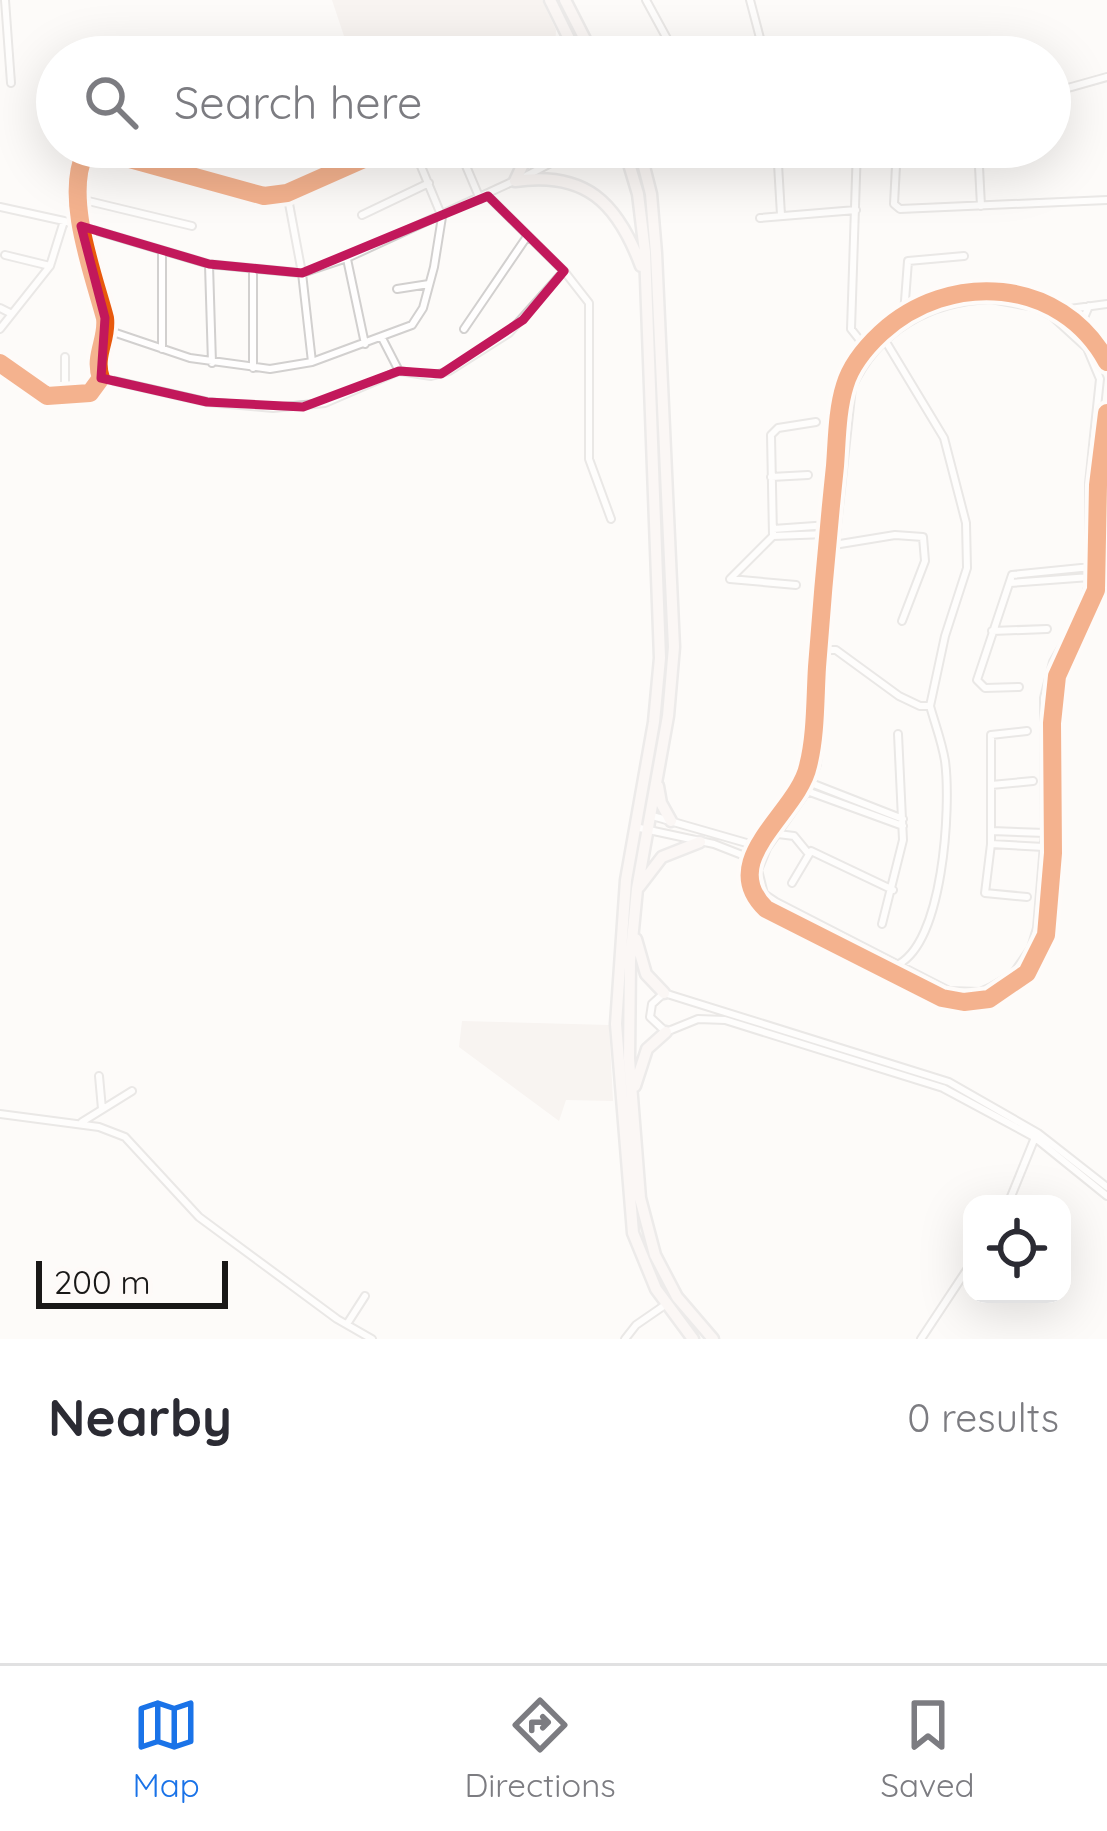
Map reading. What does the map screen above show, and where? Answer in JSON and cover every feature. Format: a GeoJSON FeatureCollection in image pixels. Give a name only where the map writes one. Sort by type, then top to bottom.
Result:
{"type":"FeatureCollection","features":[{"type":"Feature","properties":{"kind":"main road"},"geometry":{"type":"LineString","coordinates":[[550,0],[567,36]]}},
{"type":"Feature","properties":{"kind":"main road"},"geometry":{"type":"LineString","coordinates":[[565,0],[583,36]]}},
{"type":"Feature","properties":{"kind":"main road"},"geometry":{"type":"LineString","coordinates":[[572,36],[581,32]]}},
{"type":"Feature","properties":{"kind":"main road"},"geometry":{"type":"LineString","coordinates":[[514,181],[520,168]]}},
{"type":"Feature","properties":{"kind":"main road"},"geometry":{"type":"LineString","coordinates":[[631,168],[638,194],[645,276],[661,639],[644,813],[619,950],[616,1024],[633,1233],[665,1305],[693,1339]]}},
{"type":"Feature","properties":{"kind":"main road"},"geometry":{"type":"LineString","coordinates":[[644,168],[656,253],[674,647],[658,774],[644,813]]}},
{"type":"Feature","properties":{"kind":"main road"},"geometry":{"type":"LineString","coordinates":[[514,181],[547,176],[584,188],[622,223],[645,276]]}},
{"type":"Feature","properties":{"kind":"main road"},"geometry":{"type":"LineString","coordinates":[[658,774],[661,803],[671,821]]}},
{"type":"Feature","properties":{"kind":"main road"},"geometry":{"type":"LineString","coordinates":[[641,829],[629,1021],[640,1198],[655,1255],[677,1297],[713,1339]]}},
{"type":"Feature","properties":{"kind":"main road"},"geometry":{"type":"LineString","coordinates":[[638,889],[662,857],[700,842]]}},
{"type":"Feature","properties":{"kind":"main road"},"geometry":{"type":"LineString","coordinates":[[634,931],[646,974],[664,993]]}},
{"type":"Feature","properties":{"kind":"main road"},"geometry":{"type":"LineString","coordinates":[[633,1095],[643,1056],[666,1032]]}},
{"type":"Feature","properties":{"kind":"street"},"geometry":{"type":"LineString","coordinates":[[5,0],[11,83]]}},
{"type":"Feature","properties":{"kind":"street"},"geometry":{"type":"LineString","coordinates":[[646,0],[666,36]]}},
{"type":"Feature","properties":{"kind":"street"},"geometry":{"type":"LineString","coordinates":[[750,0],[759,36]]}},
{"type":"Feature","properties":{"kind":"street"},"geometry":{"type":"LineString","coordinates":[[0,29],[6,12]]}},
{"type":"Feature","properties":{"kind":"street"},"geometry":{"type":"LineString","coordinates":[[0,64],[10,66]]}},
{"type":"Feature","properties":{"kind":"street"},"geometry":{"type":"LineString","coordinates":[[1071,87],[1107,77]]}},
{"type":"Feature","properties":{"kind":"street"},"geometry":{"type":"LineString","coordinates":[[0,363],[37,392],[65,397],[90,393],[100,378],[98,357],[106,330],[80,226],[81,168]]}},
{"type":"Feature","properties":{"kind":"street"},"geometry":{"type":"LineString","coordinates":[[160,168],[265,196],[287,193],[344,168]]}},
{"type":"Feature","properties":{"kind":"street"},"geometry":{"type":"LineString","coordinates":[[106,330],[212,363],[287,368],[382,338],[416,322],[430,284],[442,218],[422,168]]}},
{"type":"Feature","properties":{"kind":"street"},"geometry":{"type":"LineString","coordinates":[[469,168],[484,198],[564,272],[589,303],[587,435],[610,519]]}},
{"type":"Feature","properties":{"kind":"street"},"geometry":{"type":"LineString","coordinates":[[0,206],[209,265],[302,273],[442,218],[540,168]]}},
{"type":"Feature","properties":{"kind":"street"},"geometry":{"type":"LineString","coordinates":[[779,168],[781,215]]}},
{"type":"Feature","properties":{"kind":"street"},"geometry":{"type":"LineString","coordinates":[[857,168],[851,329],[866,348]]}},
{"type":"Feature","properties":{"kind":"street"},"geometry":{"type":"LineString","coordinates":[[896,168],[899,209],[1107,200]]}},
{"type":"Feature","properties":{"kind":"street"},"geometry":{"type":"LineString","coordinates":[[979,168],[980,206]]}},
{"type":"Feature","properties":{"kind":"street"},"geometry":{"type":"LineString","coordinates":[[362,215],[428,183]]}},
{"type":"Feature","properties":{"kind":"street"},"geometry":{"type":"LineString","coordinates":[[287,193],[312,362]]}},
{"type":"Feature","properties":{"kind":"street"},"geometry":{"type":"LineString","coordinates":[[80,199],[192,226]]}},
{"type":"Feature","properties":{"kind":"street"},"geometry":{"type":"LineString","coordinates":[[760,218],[856,210]]}},
{"type":"Feature","properties":{"kind":"street"},"geometry":{"type":"LineString","coordinates":[[0,329],[50,266],[64,221]]}},
{"type":"Feature","properties":{"kind":"street"},"geometry":{"type":"LineString","coordinates":[[464,329],[526,237]]}},
{"type":"Feature","properties":{"kind":"street"},"geometry":{"type":"LineString","coordinates":[[161,349],[162,252]]}},
{"type":"Feature","properties":{"kind":"street"},"geometry":{"type":"LineString","coordinates":[[5,255],[50,266]]}},
{"type":"Feature","properties":{"kind":"street"},"geometry":{"type":"LineString","coordinates":[[904,315],[908,261],[964,256]]}},
{"type":"Feature","properties":{"kind":"street"},"geometry":{"type":"LineString","coordinates":[[347,258],[365,344]]}},
{"type":"Feature","properties":{"kind":"street"},"geometry":{"type":"LineString","coordinates":[[209,265],[212,363]]}},
{"type":"Feature","properties":{"kind":"street"},"geometry":{"type":"LineString","coordinates":[[253,271],[253,368]]}},
{"type":"Feature","properties":{"kind":"street"},"geometry":{"type":"LineString","coordinates":[[100,378],[207,402],[273,409],[325,403],[399,371],[431,376],[449,371],[509,333],[564,272]]}},
{"type":"Feature","properties":{"kind":"street"},"geometry":{"type":"LineString","coordinates":[[397,289],[430,284]]}},
{"type":"Feature","properties":{"kind":"street"},"geometry":{"type":"LineString","coordinates":[[906,284],[920,306]]}},
{"type":"Feature","properties":{"kind":"street"},"geometry":{"type":"LineString","coordinates":[[762,847],[809,787],[820,741],[834,545],[831,528],[852,387],[883,336],[920,306],[961,292],[993,291],[1028,296],[1061,310],[1107,362]]}},
{"type":"Feature","properties":{"kind":"street"},"geometry":{"type":"LineString","coordinates":[[756,860],[764,894],[934,986],[980,992],[1013,974],[1026,959],[1037,928],[1044,847],[1047,686],[1053,662],[1082,608],[1090,577],[1089,483],[1100,379],[1093,356],[1076,334],[1036,308],[991,299],[954,302],[929,311],[866,348],[845,384],[808,766],[762,847],[756,860],[750,882],[766,909],[942,998],[964,1002],[989,998],[1028,973],[1046,935],[1055,801],[1054,690],[1060,665],[1096,590],[1098,484],[1107,413]]}},
{"type":"Feature","properties":{"kind":"street"},"geometry":{"type":"LineString","coordinates":[[1061,310],[1107,304]]}},
{"type":"Feature","properties":{"kind":"street"},"geometry":{"type":"LineString","coordinates":[[1080,327],[1089,306]]}},
{"type":"Feature","properties":{"kind":"street"},"geometry":{"type":"LineString","coordinates":[[0,308],[12,314]]}},
{"type":"Feature","properties":{"kind":"street"},"geometry":{"type":"LineString","coordinates":[[883,336],[944,438],[969,548],[930,706],[945,763],[938,894],[909,958],[896,966]]}},
{"type":"Feature","properties":{"kind":"street"},"geometry":{"type":"LineString","coordinates":[[382,338],[399,371]]}},
{"type":"Feature","properties":{"kind":"street"},"geometry":{"type":"LineString","coordinates":[[65,357],[65,397]]}},
{"type":"Feature","properties":{"kind":"street"},"geometry":{"type":"LineString","coordinates":[[773,532],[775,430],[816,422]]}},
{"type":"Feature","properties":{"kind":"street"},"geometry":{"type":"LineString","coordinates":[[771,477],[808,475]]}},
{"type":"Feature","properties":{"kind":"street"},"geometry":{"type":"LineString","coordinates":[[796,585],[730,578],[773,532],[831,528]]}},
{"type":"Feature","properties":{"kind":"street"},"geometry":{"type":"LineString","coordinates":[[834,545],[895,535],[923,537],[925,561],[902,621]]}},
{"type":"Feature","properties":{"kind":"street"},"geometry":{"type":"LineString","coordinates":[[1019,687],[985,688],[976,680],[1012,575],[1091,567]]}},
{"type":"Feature","properties":{"kind":"street"},"geometry":{"type":"LineString","coordinates":[[1010,583],[1090,577]]}},
{"type":"Feature","properties":{"kind":"street"},"geometry":{"type":"LineString","coordinates":[[992,631],[1047,629]]}},
{"type":"Feature","properties":{"kind":"street"},"geometry":{"type":"LineString","coordinates":[[824,650],[836,650],[911,703],[930,706]]}},
{"type":"Feature","properties":{"kind":"street"},"geometry":{"type":"LineString","coordinates":[[1027,731],[991,735],[992,844],[985,893],[1027,897]]}},
{"type":"Feature","properties":{"kind":"street"},"geometry":{"type":"LineString","coordinates":[[882,924],[893,890],[903,823],[898,734]]}},
{"type":"Feature","properties":{"kind":"street"},"geometry":{"type":"LineString","coordinates":[[992,785],[1033,781]]}},
{"type":"Feature","properties":{"kind":"street"},"geometry":{"type":"LineString","coordinates":[[809,787],[903,823]]}},
{"type":"Feature","properties":{"kind":"street"},"geometry":{"type":"LineString","coordinates":[[644,813],[762,847]]}},
{"type":"Feature","properties":{"kind":"street"},"geometry":{"type":"LineString","coordinates":[[641,829],[715,845],[756,860]]}},
{"type":"Feature","properties":{"kind":"street"},"geometry":{"type":"LineString","coordinates":[[992,831],[1045,833]]}},
{"type":"Feature","properties":{"kind":"street"},"geometry":{"type":"LineString","coordinates":[[715,845],[719,833]]}},
{"type":"Feature","properties":{"kind":"street"},"geometry":{"type":"LineString","coordinates":[[776,834],[794,836],[808,853]]}},
{"type":"Feature","properties":{"kind":"street"},"geometry":{"type":"LineString","coordinates":[[992,844],[1044,847]]}},
{"type":"Feature","properties":{"kind":"street"},"geometry":{"type":"LineString","coordinates":[[808,853],[893,890]]}},
{"type":"Feature","properties":{"kind":"street"},"geometry":{"type":"LineString","coordinates":[[792,883],[808,853]]}},
{"type":"Feature","properties":{"kind":"street"},"geometry":{"type":"LineString","coordinates":[[1036,1135],[944,1088],[724,1020],[698,1019],[666,1032],[654,1024],[649,1011],[664,993],[949,1082],[1036,1135],[1107,1192]]}},
{"type":"Feature","properties":{"kind":"street"},"geometry":{"type":"LineString","coordinates":[[99,1076],[102,1109]]}},
{"type":"Feature","properties":{"kind":"street"},"geometry":{"type":"LineString","coordinates":[[79,1124],[132,1091]]}},
{"type":"Feature","properties":{"kind":"street"},"geometry":{"type":"LineString","coordinates":[[0,1114],[113,1131],[134,1142],[199,1216],[356,1335],[372,1339]]}},
{"type":"Feature","properties":{"kind":"street"},"geometry":{"type":"LineString","coordinates":[[1012,1195],[1036,1135]]}},
{"type":"Feature","properties":{"kind":"street"},"geometry":{"type":"LineString","coordinates":[[921,1339],[963,1276]]}},
{"type":"Feature","properties":{"kind":"street"},"geometry":{"type":"LineString","coordinates":[[346,1324],[364,1297]]}},
{"type":"Feature","properties":{"kind":"street"},"geometry":{"type":"LineString","coordinates":[[625,1339],[665,1305]]}},
{"type":"Feature","properties":{"kind":"highlighted area"},"geometry":{"type":"Polygon","coordinates":[[[488,196],[564,271],[523,320],[441,374],[399,371],[303,407],[207,402],[101,378],[105,318],[81,226],[209,264],[302,273],[488,196]]]}},
{"type":"Feature","properties":{"kind":"shaded area"},"geometry":{"type":"Polygon","coordinates":[[[332,0],[542,0],[556,30],[556,36],[344,36],[332,0]]]}},
{"type":"Feature","properties":{"kind":"shaded area"},"geometry":{"type":"Polygon","coordinates":[[[462,1021],[609,1025],[613,1101],[566,1100],[559,1121],[459,1047],[462,1021]]]}},
{"type":"Feature","properties":{"kind":"cycle path"},"geometry":{"type":"LineString","coordinates":[[0,363],[47,396],[90,393],[101,378],[105,318],[79,213],[80,168]]}},
{"type":"Feature","properties":{"kind":"cycle path"},"geometry":{"type":"LineString","coordinates":[[162,168],[264,196],[287,193],[344,168]]}},
{"type":"Feature","properties":{"kind":"cycle path"},"geometry":{"type":"LineString","coordinates":[[1107,362],[1087,334],[1062,313],[1033,299],[970,292],[908,313],[881,333],[855,363],[842,395],[811,754],[801,784],[764,837],[750,873],[753,891],[766,909],[942,998],[989,999],[1027,973],[1046,935],[1057,676],[1096,590],[1098,485],[1107,413]]}}]}
